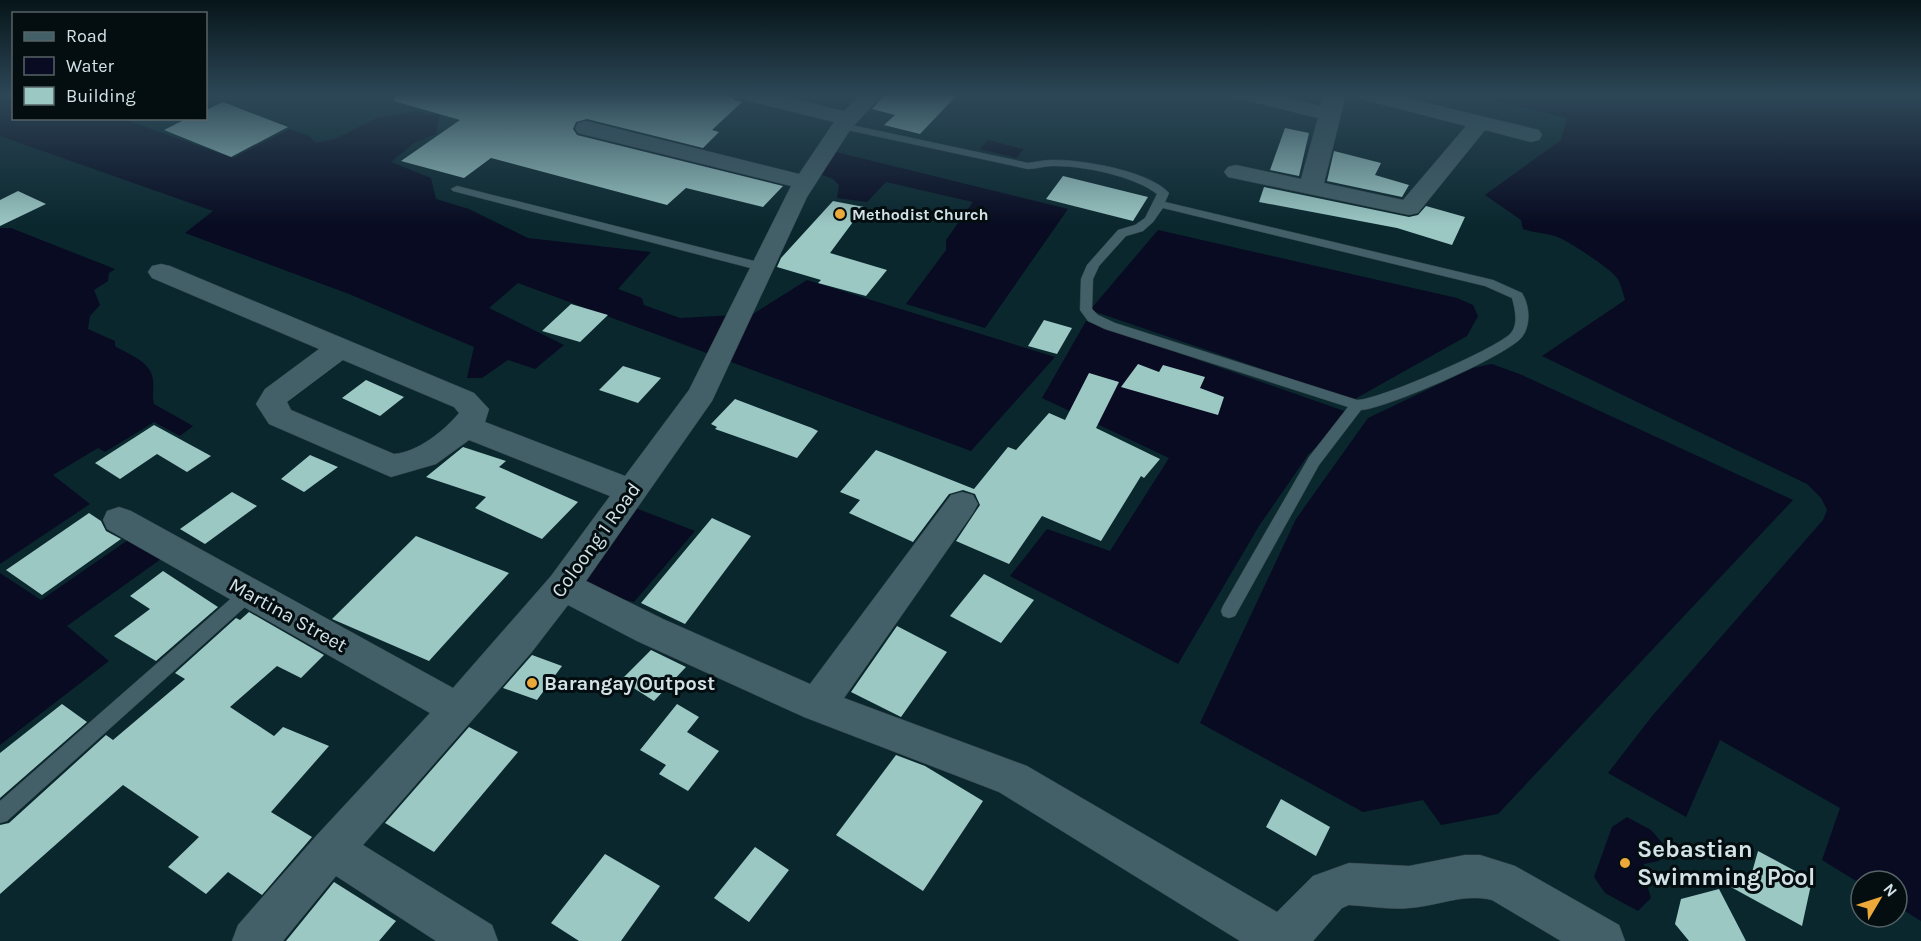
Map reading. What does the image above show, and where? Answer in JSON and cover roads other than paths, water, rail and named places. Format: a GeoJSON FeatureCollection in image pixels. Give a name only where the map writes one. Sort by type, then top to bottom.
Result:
{"type":"FeatureCollection","features":[{"type":"Feature","properties":{"kind":"street"},"geometry":{"type":"LineString","coordinates":[[625,138],[804,183]]}},
{"type":"Feature","properties":{"kind":"street","name":"Coloong 1 Road"},"geometry":{"type":"LineString","coordinates":[[254,941],[332,849],[518,642],[563,586],[632,492],[702,394],[804,183],[835,138]]}},
{"type":"Feature","properties":{"kind":"street"},"geometry":{"type":"LineString","coordinates":[[1311,187],[1323,138]]}},
{"type":"Feature","properties":{"kind":"street"},"geometry":{"type":"LineString","coordinates":[[1236,172],[1409,208],[1468,138]]}},
{"type":"Feature","properties":{"kind":"street"},"geometry":{"type":"LineString","coordinates":[[161,272],[340,348],[470,404],[474,415],[464,426],[424,457],[403,466],[391,466],[280,417],[271,404],[275,396],[340,348]]}},
{"type":"Feature","properties":{"kind":"street"},"geometry":{"type":"LineString","coordinates":[[464,426],[632,492]]}},
{"type":"Feature","properties":{"kind":"street"},"geometry":{"type":"LineString","coordinates":[[817,705],[962,504]]}},
{"type":"Feature","properties":{"kind":"street","name":"Martina Street"},"geometry":{"type":"LineString","coordinates":[[120,520],[457,709]]}},
{"type":"Feature","properties":{"kind":"street"},"geometry":{"type":"LineString","coordinates":[[563,586],[650,630],[817,705],[1013,779],[1256,926],[1277,934],[1295,928],[1328,891],[1349,884],[1408,887],[1465,876],[1480,876],[1500,882],[1603,941]]}},
{"type":"Feature","properties":{"kind":"street"},"geometry":{"type":"LineString","coordinates":[[332,849],[476,941]]}},
{"type":"Feature","properties":{"kind":"lane"},"geometry":{"type":"LineString","coordinates":[[912,138],[1029,166],[1058,163],[1134,177],[1159,188],[1162,193],[1159,204],[1149,220],[1139,228],[1122,233],[1093,265],[1087,279],[1086,310],[1093,318],[1110,326],[1357,405],[1381,400],[1515,337],[1523,312],[1518,296],[1489,283],[1159,204]]}},
{"type":"Feature","properties":{"kind":"lane"},"geometry":{"type":"LineString","coordinates":[[457,189],[762,267]]}},
{"type":"Feature","properties":{"kind":"lane"},"geometry":{"type":"LineString","coordinates":[[1229,611],[1314,461],[1357,405]]}},
{"type":"Feature","properties":{"kind":"lane"},"geometry":{"type":"LineString","coordinates":[[0,814],[249,593]]}},
{"type":"Feature","properties":{"kind":"water"},"geometry":{"type":"Polygon","coordinates":[[[5,138],[176,138],[233,158],[272,138],[311,138],[316,143],[337,138],[426,138],[414,143],[391,162],[431,178],[436,199],[469,209],[528,238],[651,252],[618,289],[642,298],[644,305],[680,318],[753,314],[807,280],[1055,357],[971,451],[518,283],[489,308],[564,345],[535,369],[508,360],[482,378],[467,378],[474,347],[349,294],[185,233],[213,211],[5,138]]]}},
{"type":"Feature","properties":{"kind":"water"},"geometry":{"type":"Polygon","coordinates":[[[1562,138],[1921,138],[1921,921],[1909,914],[1909,869],[1849,869],[1849,877],[1822,860],[1840,808],[1720,740],[1686,817],[1608,773],[1653,715],[1823,520],[1827,510],[1821,498],[1807,484],[1542,356],[1625,300],[1620,283],[1598,262],[1561,238],[1523,229],[1521,220],[1485,195],[1562,138]]]}},
{"type":"Feature","properties":{"kind":"water"},"geometry":{"type":"Polygon","coordinates":[[[988,140],[1024,149],[1016,158],[980,149],[988,140]]]}},
{"type":"Feature","properties":{"kind":"water"},"geometry":{"type":"Polygon","coordinates":[[[832,151],[1068,209],[985,328],[906,304],[946,250],[946,240],[973,202],[886,182],[867,202],[837,198],[839,185],[833,179],[817,173],[832,151]]]}},
{"type":"Feature","properties":{"kind":"water"},"geometry":{"type":"Polygon","coordinates":[[[0,228],[11,228],[115,269],[109,273],[108,281],[94,290],[100,305],[90,316],[88,329],[115,341],[115,346],[144,363],[153,380],[154,404],[193,426],[180,436],[154,422],[105,452],[98,448],[53,475],[90,504],[0,564],[0,228]]]}},
{"type":"Feature","properties":{"kind":"water"},"geometry":{"type":"Polygon","coordinates":[[[1158,230],[1457,298],[1473,305],[1478,316],[1467,336],[1353,400],[1090,310],[1158,230]]]}},
{"type":"Feature","properties":{"kind":"water"},"geometry":{"type":"Polygon","coordinates":[[[1086,321],[1350,413],[1308,455],[1259,526],[1178,664],[1010,576],[1047,529],[1110,551],[1169,458],[1042,398],[1086,321]]]}},
{"type":"Feature","properties":{"kind":"water"},"geometry":{"type":"Polygon","coordinates":[[[1492,364],[1522,375],[1793,500],[1498,814],[1441,825],[1423,800],[1363,812],[1200,723],[1296,519],[1368,418],[1473,368],[1492,364]]]}},
{"type":"Feature","properties":{"kind":"water"},"geometry":{"type":"Polygon","coordinates":[[[633,507],[695,531],[634,602],[574,586],[633,507]]]}},
{"type":"Feature","properties":{"kind":"water"},"geometry":{"type":"Polygon","coordinates":[[[128,540],[161,559],[67,626],[109,661],[0,745],[0,573],[41,600],[128,540]]]}},
{"type":"Feature","properties":{"kind":"water","name":"Sebastian Swimming Pool"},"geometry":{"type":"Polygon","coordinates":[[[1627,817],[1651,830],[1664,845],[1659,861],[1644,864],[1643,872],[1651,898],[1638,911],[1605,893],[1594,877],[1612,827],[1627,817]]]}},
{"type":"Feature","properties":{"kind":"place","name":"Methodist Church"},"geometry":{"type":"Point","coordinates":[840,214]}},
{"type":"Feature","properties":{"kind":"place","name":"Barangay Outpost"},"geometry":{"type":"Point","coordinates":[532,683]}},
{"type":"Feature","properties":{"kind":"place","name":"Sebastian Swimming Pool"},"geometry":{"type":"Point","coordinates":[1625,863]}}]}
